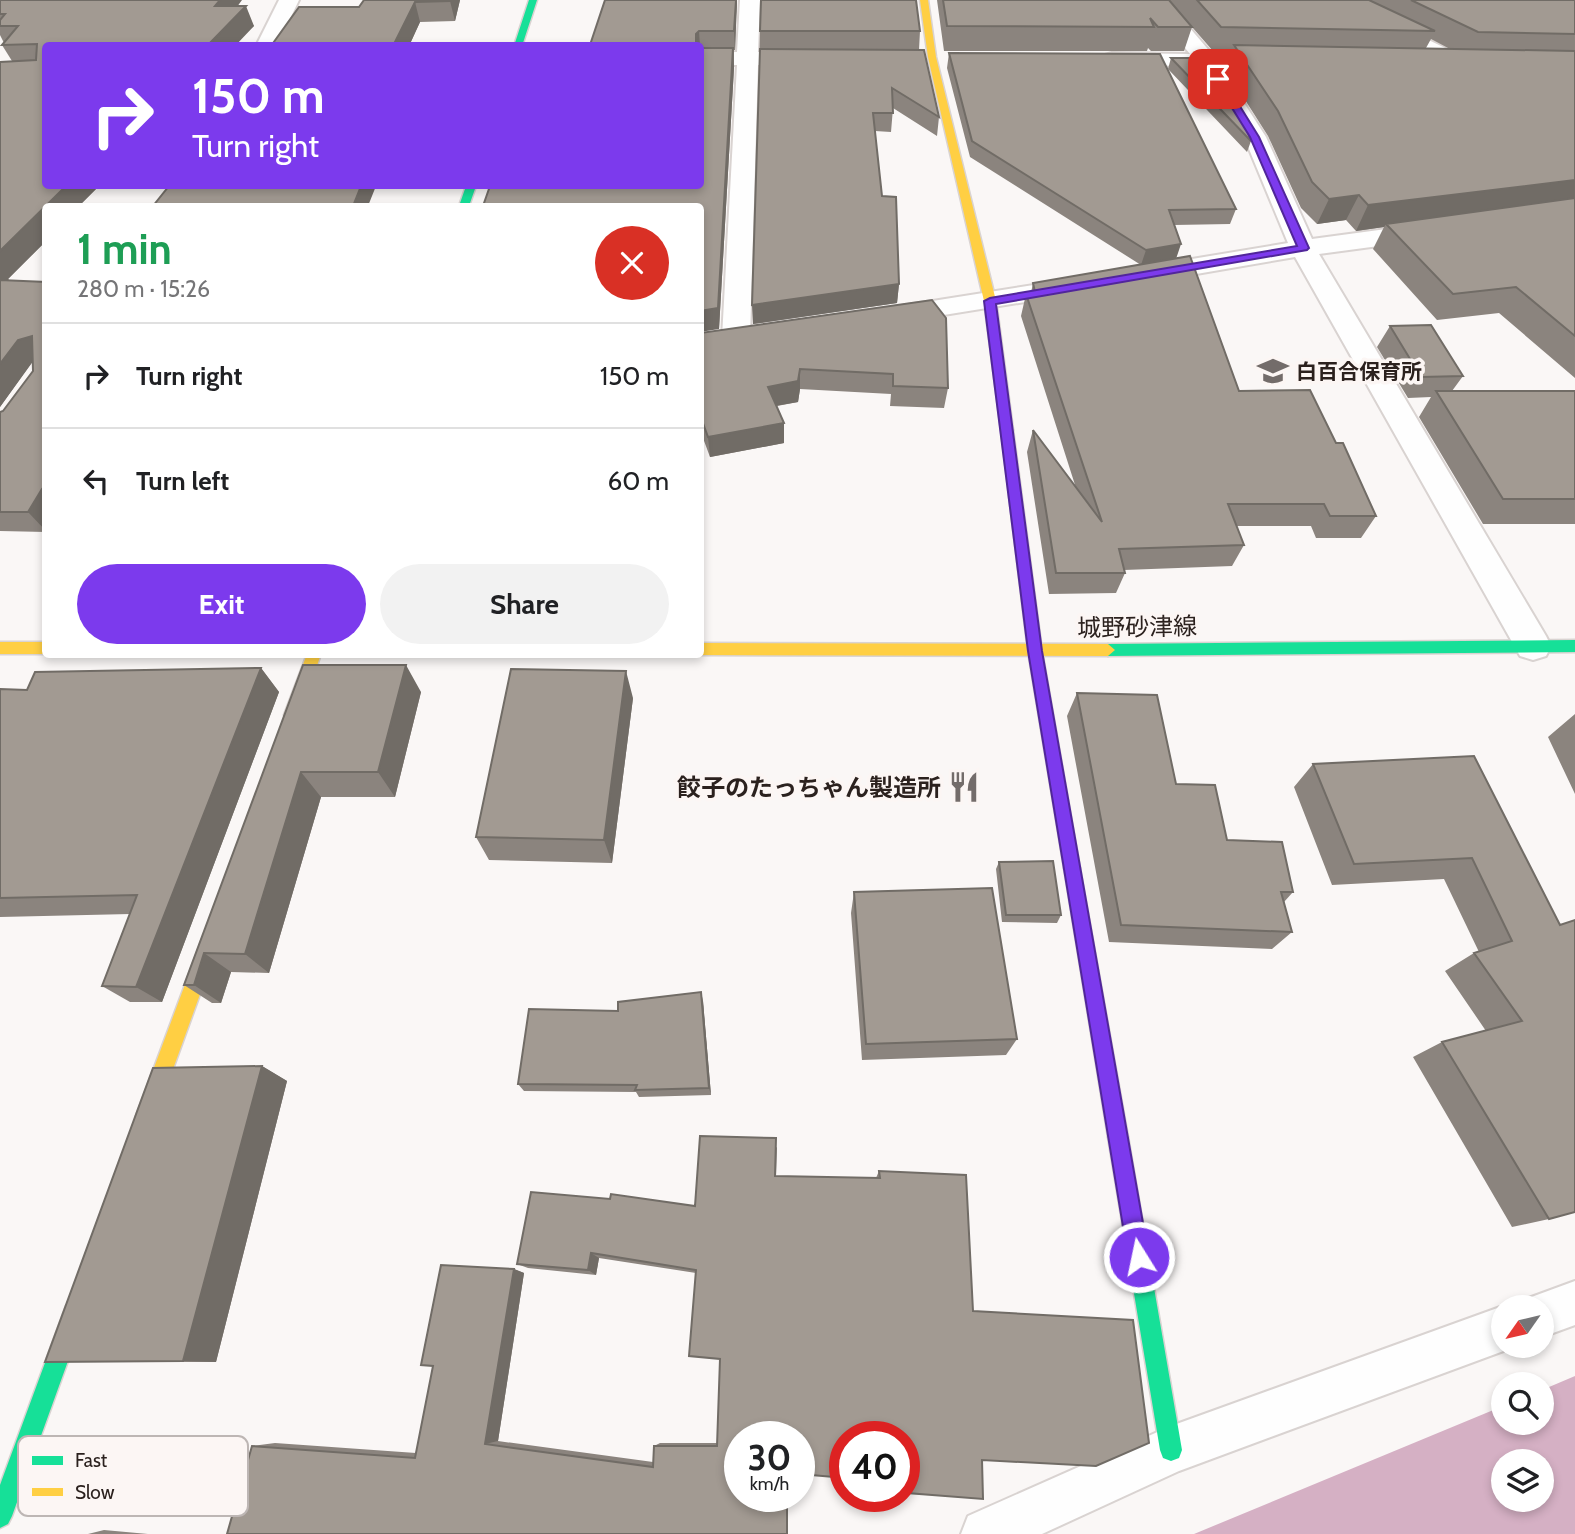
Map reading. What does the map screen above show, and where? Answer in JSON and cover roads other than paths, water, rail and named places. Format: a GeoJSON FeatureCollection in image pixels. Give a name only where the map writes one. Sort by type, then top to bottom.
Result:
{"type":"FeatureCollection","features":[{"type":"Feature","properties":{"kind":"street"},"geometry":{"type":"LineString","coordinates":[[267,42],[289,0]]}},
{"type":"Feature","properties":{"kind":"street"},"geometry":{"type":"LineString","coordinates":[[518,42],[533,0]]}},
{"type":"Feature","properties":{"kind":"street"},"geometry":{"type":"LineString","coordinates":[[737,337],[750,0]]}},
{"type":"Feature","properties":{"kind":"street"},"geometry":{"type":"LineString","coordinates":[[924,0],[932,57],[990,301],[1035,651],[1171,1450]]}},
{"type":"Feature","properties":{"kind":"street"},"geometry":{"type":"LineString","coordinates":[[1156,0],[1206,60],[1255,137],[1303,248],[1533,646]]}},
{"type":"Feature","properties":{"kind":"street"},"geometry":{"type":"LineString","coordinates":[[1330,0],[1472,65],[1411,64]]}},
{"type":"Feature","properties":{"kind":"street"},"geometry":{"type":"LineString","coordinates":[[704,59],[840,58]]}},
{"type":"Feature","properties":{"kind":"street"},"geometry":{"type":"LineString","coordinates":[[905,58],[959,58]]}},
{"type":"Feature","properties":{"kind":"street"},"geometry":{"type":"LineString","coordinates":[[1096,59],[1301,62]]}},
{"type":"Feature","properties":{"kind":"street"},"geometry":{"type":"LineString","coordinates":[[856,320],[990,301],[1303,248],[1453,228]]}},
{"type":"Feature","properties":{"kind":"street","name":"城野砂津線"},"geometry":{"type":"LineString","coordinates":[[704,649],[1035,651],[1575,646]]}},
{"type":"Feature","properties":{"kind":"street"},"geometry":{"type":"LineString","coordinates":[[0,648],[42,648]]}},
{"type":"Feature","properties":{"kind":"street"},"geometry":{"type":"LineString","coordinates":[[286,733],[313,658]]}},
{"type":"Feature","properties":{"kind":"street"},"geometry":{"type":"LineString","coordinates":[[138,1138],[214,929]]}},
{"type":"Feature","properties":{"kind":"street"},"geometry":{"type":"LineString","coordinates":[[29,1436],[81,1294]]}},
{"type":"Feature","properties":{"kind":"street"},"geometry":{"type":"LineString","coordinates":[[0,1516],[18,1467]]}},
{"type":"Feature","properties":{"kind":"lane"},"geometry":{"type":"LineString","coordinates":[[1554,1311],[1575,1303]]}},
{"type":"Feature","properties":{"kind":"lane"},"geometry":{"type":"LineString","coordinates":[[986,1534],[1171,1450],[1491,1333]]}},
{"type":"Feature","properties":{"kind":"place","name":"白百合保育所"},"geometry":{"type":"Point","coordinates":[1273,371]}},
{"type":"Feature","properties":{"kind":"place","name":"餃子のたっちゃん製造所"},"geometry":{"type":"Point","coordinates":[964,787]}}]}
